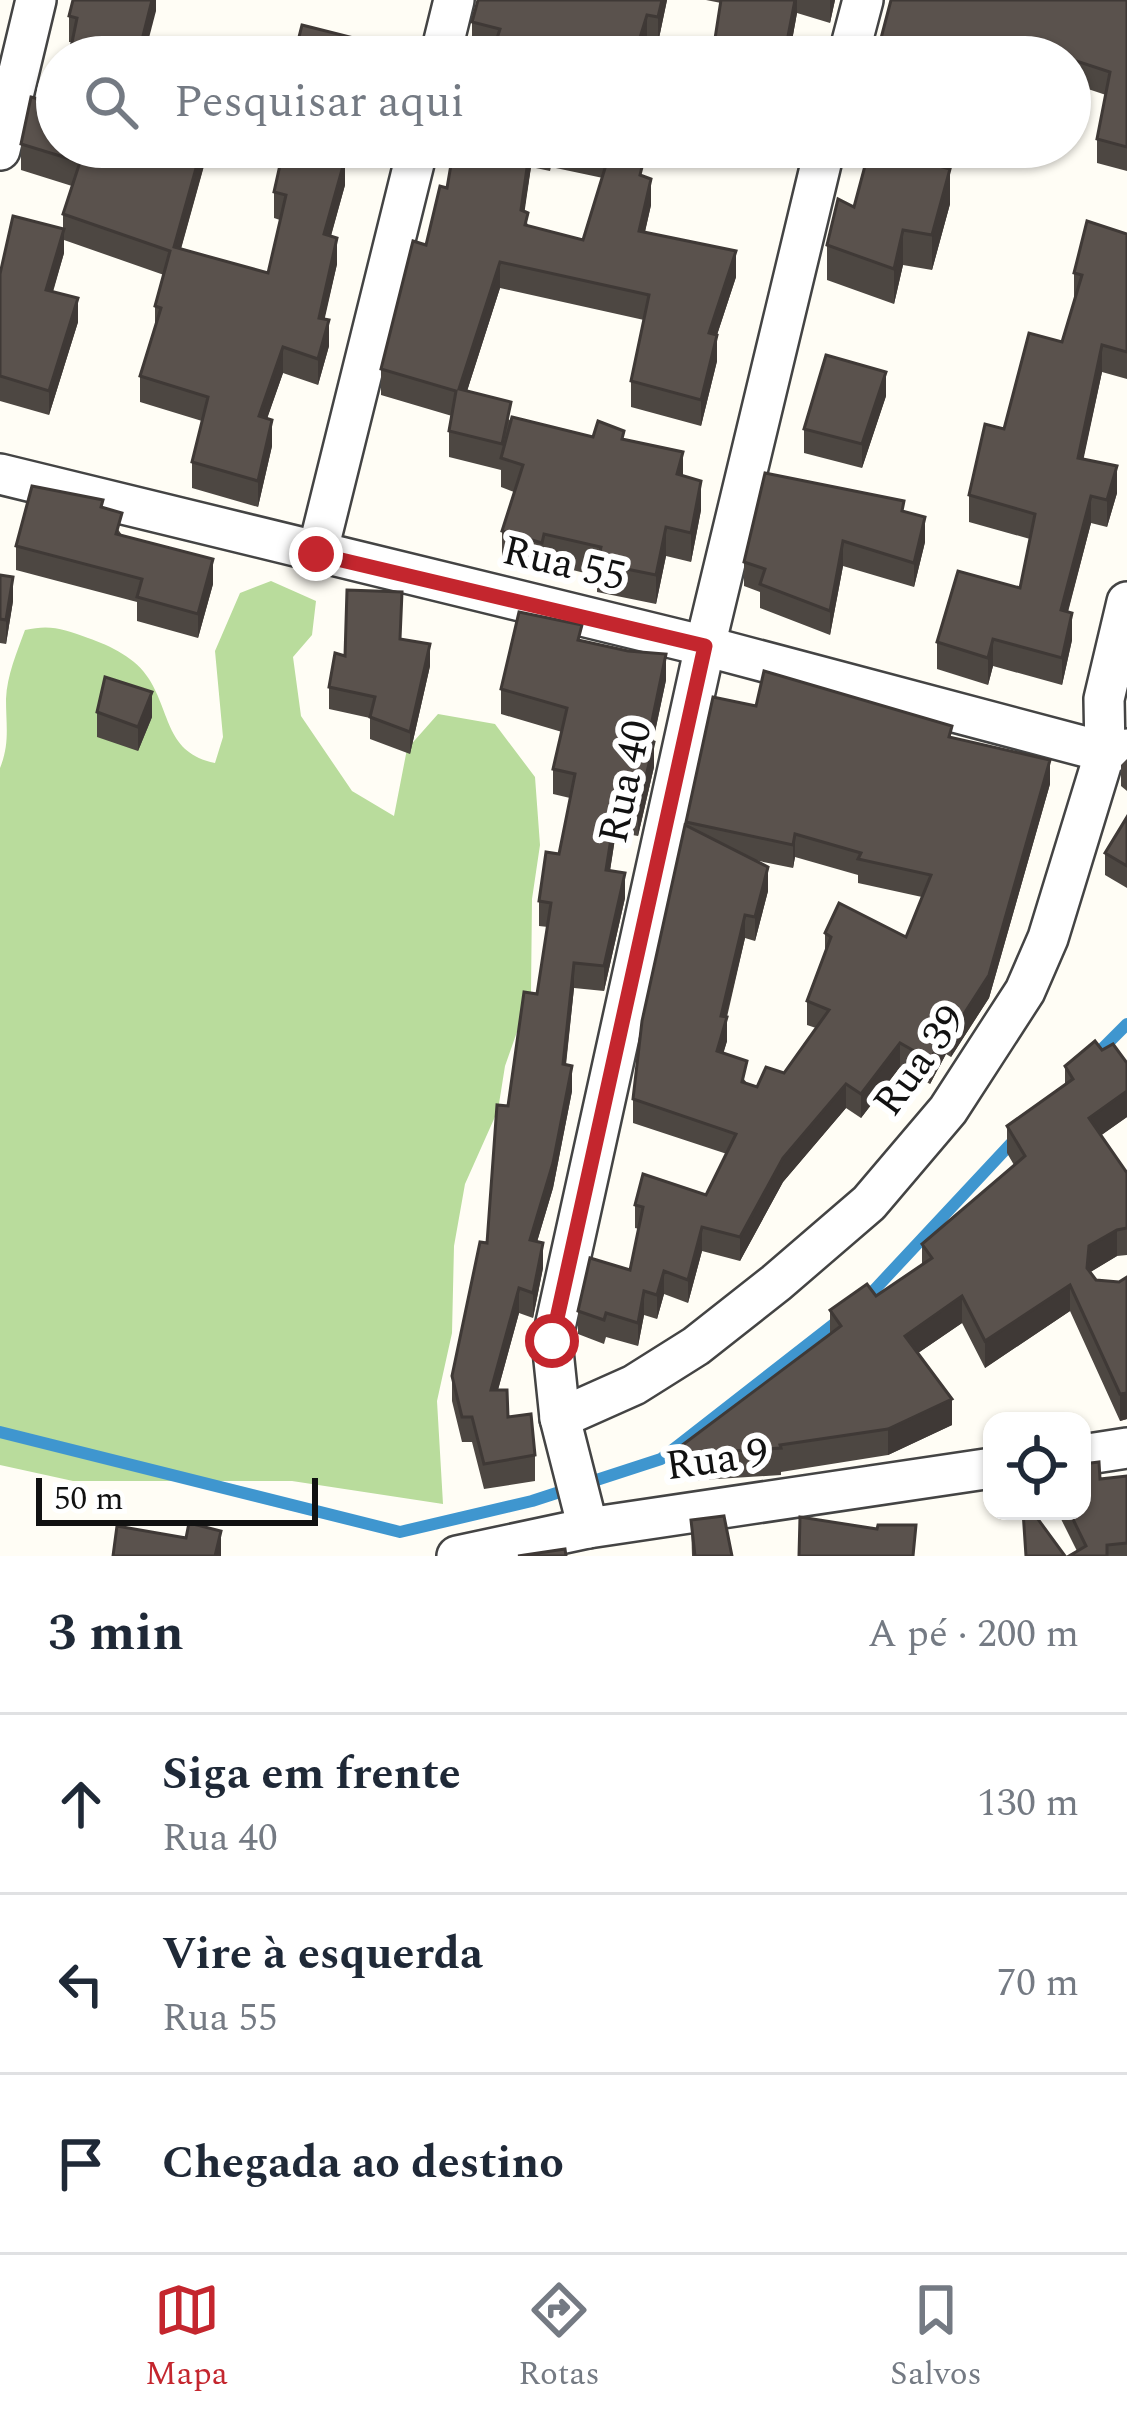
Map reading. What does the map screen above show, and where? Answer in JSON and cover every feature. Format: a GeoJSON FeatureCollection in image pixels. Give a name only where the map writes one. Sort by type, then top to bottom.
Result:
{"type":"FeatureCollection","features":[{"type":"Feature","properties":{"kind":"street"},"geometry":{"type":"LineString","coordinates":[[0,150],[36,0]]}},
{"type":"Feature","properties":{"kind":"street"},"geometry":{"type":"LineString","coordinates":[[445,36],[454,0]]}},
{"type":"Feature","properties":{"kind":"street"},"geometry":{"type":"LineString","coordinates":[[854,36],[863,0]]}},
{"type":"Feature","properties":{"kind":"street"},"geometry":{"type":"LineString","coordinates":[[316,554],[413,168]]}},
{"type":"Feature","properties":{"kind":"street","name":"Rua 40"},"geometry":{"type":"LineString","coordinates":[[583,1511],[562,1430],[552,1341],[705,646],[820,168]]}},
{"type":"Feature","properties":{"kind":"street","name":"Rua 55"},"geometry":{"type":"LineString","coordinates":[[0,474],[1116,750]]}},
{"type":"Feature","properties":{"kind":"street","name":"Rua 39"},"geometry":{"type":"LineString","coordinates":[[562,1430],[696,1346],[776,1283],[869,1203],[948,1110],[1025,991],[1116,750],[1104,699],[1127,602]]}},
{"type":"Feature","properties":{"kind":"street"},"geometry":{"type":"LineString","coordinates":[[1091,1454],[1127,1448]]}},
{"type":"Feature","properties":{"kind":"street","name":"Rua 9"},"geometry":{"type":"LineString","coordinates":[[457,1556],[583,1511],[983,1469]]}},
{"type":"Feature","properties":{"kind":"green space"},"geometry":{"type":"Polygon","coordinates":[[[271,581],[316,601],[312,635],[293,657],[301,716],[352,791],[394,816],[407,749],[438,714],[495,724],[535,777],[540,845],[532,899],[531,992],[505,1066],[498,1110],[465,1184],[454,1246],[452,1333],[437,1401],[443,1504],[292,1481],[73,1481],[0,1465],[0,768],[13,664],[25,630],[34,628],[64,630],[114,649],[149,679],[178,741],[187,751],[215,763],[223,737],[215,651],[240,593],[271,581]]]}},
{"type":"Feature","properties":{"kind":"building"},"geometry":{"type":"Polygon","coordinates":[[[73,0],[152,0],[143,36],[73,36],[77,18],[69,16],[73,0]]]}},
{"type":"Feature","properties":{"kind":"building"},"geometry":{"type":"Polygon","coordinates":[[[478,0],[662,0],[658,17],[647,15],[640,36],[498,36],[500,29],[472,22],[478,0]]]}},
{"type":"Feature","properties":{"kind":"building"},"geometry":{"type":"Polygon","coordinates":[[[721,0],[795,0],[788,36],[715,36],[721,0]]]}},
{"type":"Feature","properties":{"kind":"building"},"geometry":{"type":"Polygon","coordinates":[[[891,0],[1127,0],[1127,147],[1097,139],[1110,72],[1091,66],[1091,36],[882,36],[891,0]]]}},
{"type":"Feature","properties":{"kind":"building"},"geometry":{"type":"Polygon","coordinates":[[[302,25],[346,36],[299,36],[302,25]]]}},
{"type":"Feature","properties":{"kind":"building"},"geometry":{"type":"Polygon","coordinates":[[[31,97],[36,98],[36,149],[21,144],[31,97]]]}},
{"type":"Feature","properties":{"kind":"building"},"geometry":{"type":"Polygon","coordinates":[[[78,168],[196,168],[174,247],[268,273],[286,195],[274,192],[279,168],[342,168],[324,234],[337,238],[319,318],[329,320],[318,359],[283,347],[259,416],[272,420],[258,481],[192,462],[208,397],[140,376],[161,308],[155,306],[170,251],[63,214],[78,168]]]}},
{"type":"Feature","properties":{"kind":"building"},"geometry":{"type":"Polygon","coordinates":[[[450,168],[527,168],[521,210],[528,213],[525,225],[583,240],[605,168],[642,168],[640,175],[651,179],[639,231],[736,251],[709,333],[717,335],[701,400],[631,381],[649,295],[500,262],[459,389],[511,402],[502,444],[449,431],[456,391],[381,369],[413,241],[426,245],[440,186],[447,188],[450,168]]]}},
{"type":"Feature","properties":{"kind":"building"},"geometry":{"type":"Polygon","coordinates":[[[864,168],[950,169],[932,235],[903,230],[894,269],[827,245],[838,199],[854,207],[864,168]]]}},
{"type":"Feature","properties":{"kind":"building"},"geometry":{"type":"Polygon","coordinates":[[[13,216],[64,229],[46,290],[78,298],[49,391],[0,376],[0,274],[13,216]]]}},
{"type":"Feature","properties":{"kind":"building"},"geometry":{"type":"Polygon","coordinates":[[[1087,221],[1127,234],[1127,352],[1102,345],[1078,458],[1117,466],[1107,500],[1091,496],[1061,610],[1072,613],[1062,658],[993,639],[988,658],[937,642],[958,571],[1020,588],[1035,514],[969,495],[985,424],[1004,429],[1029,333],[1062,342],[1082,275],[1074,273],[1087,221]]]}},
{"type":"Feature","properties":{"kind":"building"},"geometry":{"type":"Polygon","coordinates":[[[826,355],[886,372],[862,444],[804,429],[826,355]]]}},
{"type":"Feature","properties":{"kind":"building"},"geometry":{"type":"Polygon","coordinates":[[[512,417],[593,437],[598,421],[624,431],[622,439],[683,452],[677,474],[701,481],[691,533],[666,527],[656,575],[597,563],[601,547],[544,534],[542,543],[502,531],[523,465],[501,458],[512,417]]]}},
{"type":"Feature","properties":{"kind":"building"},"geometry":{"type":"Polygon","coordinates":[[[765,473],[904,501],[902,511],[925,517],[914,563],[843,541],[830,611],[760,584],[765,569],[744,562],[765,473]]]}},
{"type":"Feature","properties":{"kind":"building"},"geometry":{"type":"Polygon","coordinates":[[[32,486],[103,500],[101,507],[122,513],[116,534],[213,559],[198,614],[137,597],[142,579],[16,546],[32,486]]]}},
{"type":"Feature","properties":{"kind":"building"},"geometry":{"type":"Polygon","coordinates":[[[0,575],[13,577],[6,620],[0,619],[0,575]]]}},
{"type":"Feature","properties":{"kind":"building"},"geometry":{"type":"Polygon","coordinates":[[[347,590],[402,592],[400,639],[430,644],[410,732],[370,717],[375,697],[329,687],[335,653],[345,656],[347,590]]]}},
{"type":"Feature","properties":{"kind":"building"},"geometry":{"type":"Polygon","coordinates":[[[519,612],[582,625],[578,640],[666,654],[648,740],[654,742],[638,811],[616,807],[606,870],[625,873],[604,966],[574,963],[563,1064],[572,1066],[553,1163],[530,1240],[543,1243],[533,1293],[519,1288],[491,1390],[507,1390],[508,1417],[531,1414],[535,1455],[484,1464],[472,1417],[462,1417],[452,1376],[480,1242],[487,1243],[497,1105],[508,1106],[524,992],[537,994],[551,903],[539,901],[546,852],[559,854],[575,774],[553,769],[567,708],[501,689],[519,612]]]}},
{"type":"Feature","properties":{"kind":"building"},"geometry":{"type":"Polygon","coordinates":[[[764,671],[952,726],[949,737],[1050,760],[989,975],[951,1034],[946,1031],[930,1060],[900,1043],[861,1094],[846,1084],[783,1158],[740,1237],[702,1227],[688,1280],[664,1271],[657,1295],[644,1291],[638,1323],[606,1313],[604,1320],[578,1311],[590,1258],[630,1270],[643,1207],[635,1205],[643,1174],[706,1195],[736,1134],[633,1099],[642,1021],[685,825],[768,867],[755,917],[745,915],[717,1051],[747,1061],[742,1082],[757,1087],[766,1067],[784,1073],[829,1010],[807,1001],[831,937],[825,933],[839,903],[906,937],[931,875],[858,859],[861,853],[795,834],[793,845],[686,822],[713,697],[756,706],[764,671]]]}},
{"type":"Feature","properties":{"kind":"building"},"geometry":{"type":"Polygon","coordinates":[[[105,677],[152,692],[138,727],[97,712],[105,677]]]}},
{"type":"Feature","properties":{"kind":"building"},"geometry":{"type":"Polygon","coordinates":[[[1127,817],[1127,866],[1105,853],[1127,817]]]}},
{"type":"Feature","properties":{"kind":"building"},"geometry":{"type":"Polygon","coordinates":[[[1095,1041],[1102,1050],[1113,1044],[1127,1063],[1127,1091],[1089,1118],[1127,1173],[1127,1228],[1089,1246],[1087,1268],[1096,1280],[1119,1282],[1127,1277],[1127,1393],[1120,1394],[1070,1285],[985,1341],[962,1296],[905,1336],[952,1399],[888,1429],[781,1448],[669,1455],[841,1326],[830,1310],[867,1284],[876,1296],[932,1258],[922,1244],[1025,1156],[1007,1126],[1073,1079],[1065,1066],[1095,1041]]]}},
{"type":"Feature","properties":{"kind":"building"},"geometry":{"type":"Polygon","coordinates":[[[1099,1462],[1100,1479],[1127,1476],[1127,1543],[1107,1545],[1107,1556],[1069,1556],[1086,1546],[1073,1520],[1091,1520],[1091,1463],[1099,1462]]]}},
{"type":"Feature","properties":{"kind":"building"},"geometry":{"type":"Polygon","coordinates":[[[724,1516],[732,1556],[695,1556],[691,1520],[724,1516]]]}},
{"type":"Feature","properties":{"kind":"building"},"geometry":{"type":"Polygon","coordinates":[[[800,1517],[877,1529],[878,1525],[916,1525],[913,1556],[799,1556],[800,1517]]]}},
{"type":"Feature","properties":{"kind":"building"},"geometry":{"type":"Polygon","coordinates":[[[1024,1520],[1039,1520],[1065,1556],[1026,1556],[1024,1520]]]}},
{"type":"Feature","properties":{"kind":"building"},"geometry":{"type":"Polygon","coordinates":[[[189,1523],[221,1531],[215,1556],[113,1556],[117,1526],[186,1538],[189,1523]]]}},
{"type":"Feature","properties":{"kind":"building"},"geometry":{"type":"Polygon","coordinates":[[[565,1549],[566,1556],[518,1556],[565,1549]]]}},
{"type":"Feature","properties":{"kind":"waterway"},"geometry":{"type":"LineString","coordinates":[[1090,1061],[1127,1024]]}},
{"type":"Feature","properties":{"kind":"waterway"},"geometry":{"type":"LineString","coordinates":[[864,1301],[1018,1136]]}},
{"type":"Feature","properties":{"kind":"waterway"},"geometry":{"type":"LineString","coordinates":[[0,1432],[400,1532],[532,1501],[661,1459],[843,1317]]}},
{"type":"Feature","properties":{"kind":"route"},"geometry":{"type":"LineString","coordinates":[[316,554],[705,646],[552,1341]]}}]}
